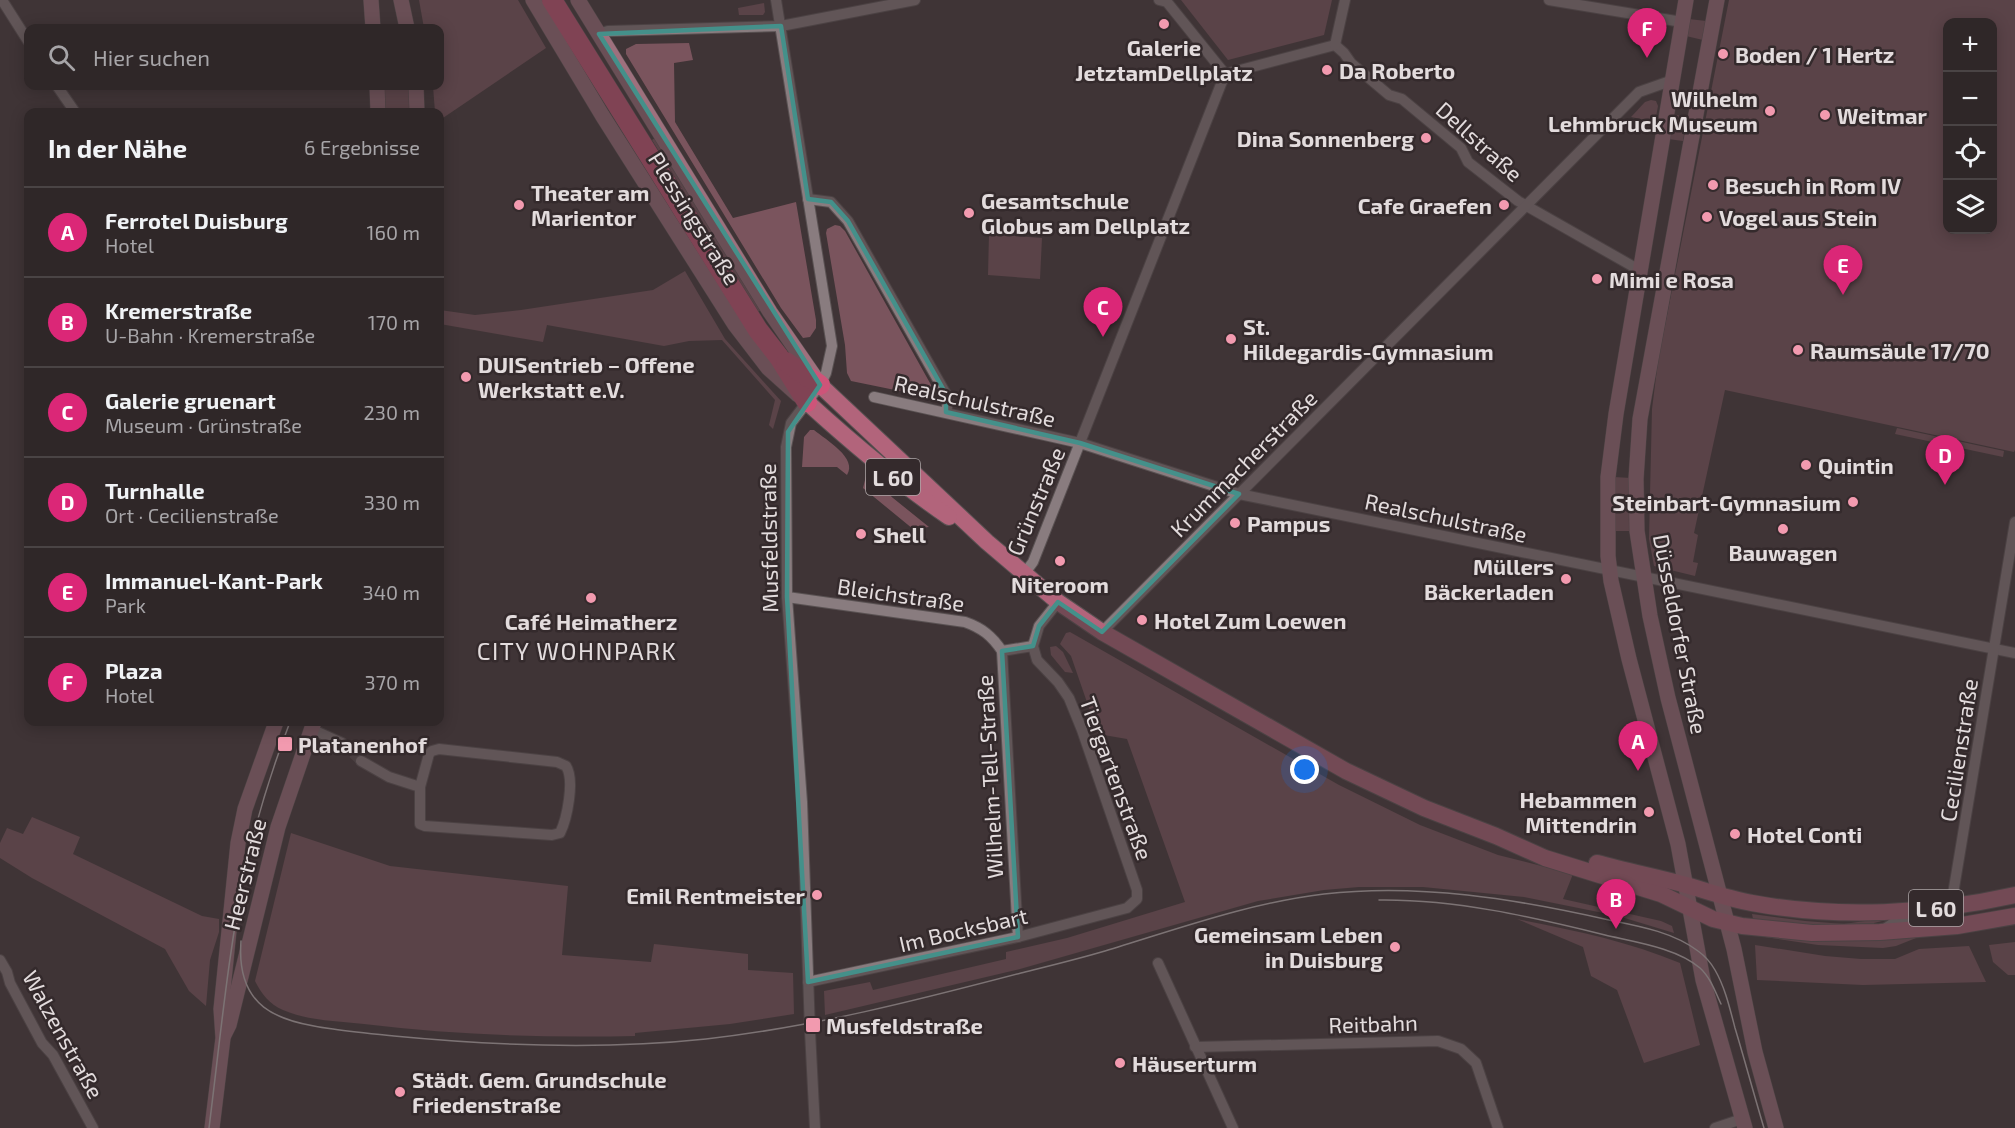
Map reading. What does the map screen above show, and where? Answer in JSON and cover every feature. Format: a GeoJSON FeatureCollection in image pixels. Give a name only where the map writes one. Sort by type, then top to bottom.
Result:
{"type":"FeatureCollection","features":[{"type":"Feature","properties":{"kind":"highway","name":"Plessingstraße"},"geometry":{"type":"LineString","coordinates":[[552,0],[758,330],[779,357],[807,402]]}},
{"type":"Feature","properties":{"kind":"highway","name":"Plessingstraße"},"geometry":{"type":"LineString","coordinates":[[779,357],[820,385]]}},
{"type":"Feature","properties":{"kind":"main road"},"geometry":{"type":"LineString","coordinates":[[371,0],[373,24]]}},
{"type":"Feature","properties":{"kind":"main road"},"geometry":{"type":"LineString","coordinates":[[401,0],[406,24]]}},
{"type":"Feature","properties":{"kind":"main road","name":"Plessingstraße"},"geometry":{"type":"LineString","coordinates":[[533,0],[602,115],[739,332],[768,368],[807,402]]}},
{"type":"Feature","properties":{"kind":"main road","name":"Plessingstraße"},"geometry":{"type":"LineString","coordinates":[[578,0],[770,312],[820,385]]}},
{"type":"Feature","properties":{"kind":"main road"},"geometry":{"type":"LineString","coordinates":[[1686,0],[1616,414],[1608,477],[1610,570],[1629,659],[1678,844],[1703,980],[1744,1124]]}},
{"type":"Feature","properties":{"kind":"main road","name":"Düsseldorfer Straße"},"geometry":{"type":"LineString","coordinates":[[1717,0],[1640,419],[1637,443],[1637,531],[1643,576],[1668,698],[1728,923],[1755,1052],[1776,1128]]}},
{"type":"Feature","properties":{"kind":"main road"},"geometry":{"type":"LineString","coordinates":[[376,90],[378,108]]}},
{"type":"Feature","properties":{"kind":"main road"},"geometry":{"type":"LineString","coordinates":[[416,90],[417,108]]}},
{"type":"Feature","properties":{"kind":"main road","name":"L 60"},"geometry":{"type":"LineString","coordinates":[[820,385],[987,542],[1058,602],[1102,632],[1346,771],[1424,808],[1545,858],[1661,894],[1728,923],[1812,933],[1880,932],[1957,926],[2015,916]]}},
{"type":"Feature","properties":{"kind":"main road","name":"L 60"},"geometry":{"type":"LineString","coordinates":[[807,402],[869,458],[911,491],[987,542]]}},
{"type":"Feature","properties":{"kind":"main road","name":"Heerstraße"},"geometry":{"type":"LineString","coordinates":[[212,1128],[223,1038],[221,1009],[238,843],[243,816],[275,726]]}},
{"type":"Feature","properties":{"kind":"main road","name":"Heerstraße"},"geometry":{"type":"LineString","coordinates":[[223,1038],[229,1025],[278,827],[312,726]]}},
{"type":"Feature","properties":{"kind":"main road","name":"L 60"},"geometry":{"type":"LineString","coordinates":[[1496,836],[1759,905],[1827,912],[1856,912],[1951,906],[2015,895]]}},
{"type":"Feature","properties":{"kind":"street","name":"Musfeldstraße"},"geometry":{"type":"LineString","coordinates":[[776,0],[832,346],[826,373],[820,385],[791,423],[786,447],[787,597],[802,802],[815,1128]]}},
{"type":"Feature","properties":{"kind":"street"},"geometry":{"type":"LineString","coordinates":[[599,34],[608,31],[781,26],[915,0]]}},
{"type":"Feature","properties":{"kind":"street"},"geometry":{"type":"LineString","coordinates":[[1163,1],[1225,74],[1335,45],[1345,0]]}},
{"type":"Feature","properties":{"kind":"street"},"geometry":{"type":"LineString","coordinates":[[1549,0],[1682,22]]}},
{"type":"Feature","properties":{"kind":"street"},"geometry":{"type":"LineString","coordinates":[[6,1],[24,34]]}},
{"type":"Feature","properties":{"kind":"street","name":"Dellstraße"},"geometry":{"type":"LineString","coordinates":[[1335,45],[1344,52],[1351,63],[1389,95],[1402,99],[1461,148],[1468,162],[1525,206],[1641,271]]}},
{"type":"Feature","properties":{"kind":"street","name":"Grünstraße"},"geometry":{"type":"LineString","coordinates":[[1024,574],[1033,562],[1225,74]]}},
{"type":"Feature","properties":{"kind":"street","name":"Krummacherstraße"},"geometry":{"type":"LineString","coordinates":[[1102,632],[1639,92],[1673,80]]}},
{"type":"Feature","properties":{"kind":"street"},"geometry":{"type":"LineString","coordinates":[[60,90],[72,108]]}},
{"type":"Feature","properties":{"kind":"street"},"geometry":{"type":"LineString","coordinates":[[808,199],[831,202],[848,221],[946,394],[948,402],[946,412]]}},
{"type":"Feature","properties":{"kind":"street","name":"Realschulstraße"},"geometry":{"type":"LineString","coordinates":[[874,397],[1080,443],[1239,494],[2015,653]]}},
{"type":"Feature","properties":{"kind":"street","name":"Cecilienstraße"},"geometry":{"type":"LineString","coordinates":[[1951,906],[2015,522]]}},
{"type":"Feature","properties":{"kind":"street","name":"Bleichstraße"},"geometry":{"type":"LineString","coordinates":[[787,597],[965,622],[979,627],[994,638],[1002,651]]}},
{"type":"Feature","properties":{"kind":"street"},"geometry":{"type":"LineString","coordinates":[[1002,651],[1033,646],[1038,626],[1058,602]]}},
{"type":"Feature","properties":{"kind":"street","name":"Tiergartenstraße"},"geometry":{"type":"LineString","coordinates":[[1033,646],[1038,660],[1069,698],[1082,730],[1137,890],[1137,899],[1127,908]]}},
{"type":"Feature","properties":{"kind":"street","name":"Wilhelm-Tell-Straße"},"geometry":{"type":"LineString","coordinates":[[1002,651],[1018,937]]}},
{"type":"Feature","properties":{"kind":"street"},"geometry":{"type":"LineString","coordinates":[[314,726],[342,743]]}},
{"type":"Feature","properties":{"kind":"street"},"geometry":{"type":"LineString","coordinates":[[439,749],[557,762],[566,766],[571,779],[564,825],[560,833],[552,835],[425,826],[420,824],[418,818],[420,787],[429,754],[439,749]]}},
{"type":"Feature","properties":{"kind":"street"},"geometry":{"type":"LineString","coordinates":[[361,761],[389,777],[420,787]]}},
{"type":"Feature","properties":{"kind":"street"},"geometry":{"type":"LineString","coordinates":[[1880,932],[1896,921],[1938,918],[1951,906]]}},
{"type":"Feature","properties":{"kind":"street","name":"Im Bocksbart"},"geometry":{"type":"LineString","coordinates":[[808,982],[1018,937],[1127,908]]}},
{"type":"Feature","properties":{"kind":"street","name":"Walzenstraße"},"geometry":{"type":"LineString","coordinates":[[0,960],[42,1043],[53,1055],[91,1127]]}},
{"type":"Feature","properties":{"kind":"street"},"geometry":{"type":"LineString","coordinates":[[1158,963],[1233,1128]]}},
{"type":"Feature","properties":{"kind":"street","name":"Reitbahn"},"geometry":{"type":"LineString","coordinates":[[1195,1047],[1438,1041],[1461,1049],[1476,1063],[1497,1128]]}},
{"type":"Feature","properties":{"kind":"street"},"geometry":{"type":"LineString","coordinates":[[1715,1128],[1744,1124]]}},
{"type":"Feature","properties":{"kind":"highlighted area"},"geometry":{"type":"Polygon","coordinates":[[[781,26],[808,199],[831,202],[848,221],[946,394],[946,412],[1080,443],[1239,494],[1102,632],[1058,602],[1039,626],[1033,646],[1002,651],[1018,937],[808,982],[787,597],[788,432],[820,385],[599,34],[781,26]]]}},
{"type":"Feature","properties":{"kind":"shaded area"},"geometry":{"type":"Polygon","coordinates":[[[419,0],[518,0],[546,48],[444,117],[444,108],[435,108],[433,90],[444,90],[444,24],[423,24],[419,0]]]}},
{"type":"Feature","properties":{"kind":"shaded area"},"geometry":{"type":"Polygon","coordinates":[[[1181,0],[1332,0],[1324,35],[1228,60],[1181,0]]]}},
{"type":"Feature","properties":{"kind":"shaded area"},"geometry":{"type":"Polygon","coordinates":[[[1729,0],[2015,0],[2014,452],[1725,390],[1694,533],[1698,535],[1693,562],[1698,563],[1695,576],[1654,566],[1649,539],[1652,409],[1658,361],[1729,0]]]}},
{"type":"Feature","properties":{"kind":"shaded area"},"geometry":{"type":"Polygon","coordinates":[[[764,3],[763,15],[739,15],[738,8],[764,3]]]}},
{"type":"Feature","properties":{"kind":"shaded area"},"geometry":{"type":"Polygon","coordinates":[[[1689,19],[1706,21],[1703,40],[1686,36],[1689,19]]]}},
{"type":"Feature","properties":{"kind":"shaded area"},"geometry":{"type":"Polygon","coordinates":[[[689,43],[693,60],[674,63],[675,122],[733,218],[796,202],[816,320],[816,328],[810,337],[803,338],[781,308],[626,54],[626,49],[636,44],[689,43]]]}},
{"type":"Feature","properties":{"kind":"shaded area"},"geometry":{"type":"Polygon","coordinates":[[[384,90],[410,90],[412,108],[386,108],[384,90]]]}},
{"type":"Feature","properties":{"kind":"shaded area"},"geometry":{"type":"Polygon","coordinates":[[[1656,101],[1658,106],[1655,122],[1631,117],[1645,102],[1656,101]]]}},
{"type":"Feature","properties":{"kind":"shaded area"},"geometry":{"type":"Polygon","coordinates":[[[1672,114],[1687,117],[1683,141],[1668,139],[1672,114]]]}},
{"type":"Feature","properties":{"kind":"shaded area"},"geometry":{"type":"Polygon","coordinates":[[[655,138],[761,310],[758,312],[652,140],[655,138]]]}},
{"type":"Feature","properties":{"kind":"shaded area"},"geometry":{"type":"Polygon","coordinates":[[[835,225],[845,231],[935,392],[934,398],[851,381],[847,373],[845,345],[826,233],[827,229],[835,225]]]}},
{"type":"Feature","properties":{"kind":"shaded area"},"geometry":{"type":"Polygon","coordinates":[[[989,234],[1042,238],[1040,279],[988,275],[989,234]]]}},
{"type":"Feature","properties":{"kind":"shaded area"},"geometry":{"type":"Polygon","coordinates":[[[685,271],[725,339],[781,401],[773,429],[769,425],[775,400],[722,340],[689,341],[664,346],[547,325],[543,342],[444,325],[444,311],[475,315],[653,290],[685,271]]]}},
{"type":"Feature","properties":{"kind":"shaded area"},"geometry":{"type":"Polygon","coordinates":[[[1897,428],[2004,451],[2003,457],[1895,434],[1897,428]]]}},
{"type":"Feature","properties":{"kind":"shaded area"},"geometry":{"type":"Polygon","coordinates":[[[810,430],[814,430],[833,444],[845,456],[849,469],[847,475],[837,467],[802,467],[804,437],[810,430]]]}},
{"type":"Feature","properties":{"kind":"shaded area"},"geometry":{"type":"Polygon","coordinates":[[[868,475],[929,527],[913,529],[863,488],[868,475]]]}},
{"type":"Feature","properties":{"kind":"shaded area"},"geometry":{"type":"Polygon","coordinates":[[[1614,477],[1631,478],[1633,531],[1614,531],[1614,477]]]}},
{"type":"Feature","properties":{"kind":"shaded area"},"geometry":{"type":"Polygon","coordinates":[[[1070,632],[1339,785],[1420,825],[1498,855],[1573,874],[1563,899],[1661,921],[1672,926],[1674,933],[1618,916],[1524,897],[1423,887],[1359,887],[1324,890],[1258,901],[1020,969],[825,1015],[824,991],[870,982],[873,990],[1006,959],[1006,952],[1067,938],[1185,902],[1127,739],[1098,734],[1071,656],[1060,644],[1066,633],[1070,632]]]}},
{"type":"Feature","properties":{"kind":"shaded area"},"geometry":{"type":"Polygon","coordinates":[[[1056,646],[1063,652],[1073,673],[1065,672],[1051,655],[1050,647],[1056,646]]]}},
{"type":"Feature","properties":{"kind":"shaded area"},"geometry":{"type":"Polygon","coordinates":[[[32,817],[80,837],[73,854],[202,916],[219,919],[219,932],[210,960],[206,1006],[189,991],[165,949],[32,878],[0,858],[0,843],[7,828],[23,834],[32,817]]]}},
{"type":"Feature","properties":{"kind":"shaded area"},"geometry":{"type":"Polygon","coordinates":[[[291,833],[390,866],[568,886],[562,955],[651,962],[654,944],[748,954],[748,970],[793,973],[794,1014],[730,1024],[635,1033],[635,1036],[567,1037],[432,1031],[323,1020],[293,1014],[270,1002],[255,981],[291,833]]]}},
{"type":"Feature","properties":{"kind":"shaded area"},"geometry":{"type":"Polygon","coordinates":[[[1752,914],[1844,924],[1886,918],[1886,920],[1874,923],[1874,925],[1826,926],[1753,919],[1752,914]]]}},
{"type":"Feature","properties":{"kind":"shaded area"},"geometry":{"type":"Polygon","coordinates":[[[1517,919],[1620,942],[1680,963],[1700,1045],[1644,1063],[1617,990],[1591,976],[1583,947],[1517,919]]]}},
{"type":"Feature","properties":{"kind":"shaded area"},"geometry":{"type":"Polygon","coordinates":[[[1766,936],[1916,938],[1896,946],[1883,948],[1818,945],[1766,936]]]}},
{"type":"Feature","properties":{"kind":"shaded area"},"geometry":{"type":"Polygon","coordinates":[[[2015,942],[2015,975],[2008,975],[1993,962],[1989,945],[2015,942]]]}},
{"type":"Feature","properties":{"kind":"shaded area"},"geometry":{"type":"Polygon","coordinates":[[[1755,945],[1861,959],[1895,959],[1919,949],[1969,946],[1986,982],[1863,985],[1757,980],[1755,945]]]}},
{"type":"Feature","properties":{"kind":"tunnel"},"geometry":{"type":"LineString","coordinates":[[342,743],[361,761]]}},
{"type":"Feature","properties":{"kind":"tram line"},"geometry":{"type":"LineString","coordinates":[[209,1128],[229,964],[246,866],[265,793],[289,726]]}},
{"type":"Feature","properties":{"kind":"tram line"},"geometry":{"type":"LineString","coordinates":[[241,941],[241,963],[245,982],[253,996],[264,1007],[294,1022],[356,1032],[472,1042],[628,1045],[746,1034],[865,1012],[1074,960],[1214,918],[1296,898],[1360,891],[1396,890],[1467,895],[1574,912],[1644,927],[1678,939],[1701,953],[1719,977],[1764,1128]]}},
{"type":"Feature","properties":{"kind":"tram line"},"geometry":{"type":"LineString","coordinates":[[1379,900],[1408,900],[1493,910],[1655,947],[1680,955],[1700,968],[1721,1004]]}},
{"type":"Feature","properties":{"kind":"place","name":"Galerie JetztamDellplatz"},"geometry":{"type":"Point","coordinates":[1164,24]}},
{"type":"Feature","properties":{"kind":"place","name":"Boden / 1 Hertz"},"geometry":{"type":"Point","coordinates":[1723,54]}},
{"type":"Feature","properties":{"kind":"place","name":"Plaza"},"geometry":{"type":"Point","coordinates":[1647,58]}},
{"type":"Feature","properties":{"kind":"place","name":"Da Roberto"},"geometry":{"type":"Point","coordinates":[1327,70]}},
{"type":"Feature","properties":{"kind":"place","name":"Wilhelm Lehmbruck Museum"},"geometry":{"type":"Point","coordinates":[1770,111]}},
{"type":"Feature","properties":{"kind":"place","name":"Weitmar"},"geometry":{"type":"Point","coordinates":[1825,115]}},
{"type":"Feature","properties":{"kind":"place","name":"Dina Sonnenberg"},"geometry":{"type":"Point","coordinates":[1426,138]}},
{"type":"Feature","properties":{"kind":"place","name":"Besuch in Rom IV"},"geometry":{"type":"Point","coordinates":[1713,185]}},
{"type":"Feature","properties":{"kind":"place","name":"Theater am Marientor"},"geometry":{"type":"Point","coordinates":[519,205]}},
{"type":"Feature","properties":{"kind":"place","name":"Cafe Graefen"},"geometry":{"type":"Point","coordinates":[1504,205]}},
{"type":"Feature","properties":{"kind":"place","name":"Gesamtschule Globus am Dellplatz"},"geometry":{"type":"Point","coordinates":[969,213]}},
{"type":"Feature","properties":{"kind":"place","name":"Vogel aus Stein"},"geometry":{"type":"Point","coordinates":[1707,217]}},
{"type":"Feature","properties":{"kind":"place","name":"Mimi e Rosa"},"geometry":{"type":"Point","coordinates":[1597,279]}},
{"type":"Feature","properties":{"kind":"place","name":"Immanuel-Kant-Park"},"geometry":{"type":"Point","coordinates":[1843,295]}},
{"type":"Feature","properties":{"kind":"place","name":"Galerie gruenart"},"geometry":{"type":"Point","coordinates":[1103,337]}},
{"type":"Feature","properties":{"kind":"place","name":"St. Hildegardis-Gymnasium"},"geometry":{"type":"Point","coordinates":[1231,339]}},
{"type":"Feature","properties":{"kind":"place","name":"Raumsäule 17/70"},"geometry":{"type":"Point","coordinates":[1798,350]}},
{"type":"Feature","properties":{"kind":"place","name":"DUISentrieb – Offene Werkstatt e.V."},"geometry":{"type":"Point","coordinates":[466,377]}},
{"type":"Feature","properties":{"kind":"place","name":"Quintin"},"geometry":{"type":"Point","coordinates":[1806,465]}},
{"type":"Feature","properties":{"kind":"place","name":"Turnhalle"},"geometry":{"type":"Point","coordinates":[1945,485]}},
{"type":"Feature","properties":{"kind":"place","name":"Steinbart-Gymnasium"},"geometry":{"type":"Point","coordinates":[1853,502]}},
{"type":"Feature","properties":{"kind":"place","name":"Pampus"},"geometry":{"type":"Point","coordinates":[1235,523]}},
{"type":"Feature","properties":{"kind":"place","name":"Bauwagen"},"geometry":{"type":"Point","coordinates":[1783,529]}},
{"type":"Feature","properties":{"kind":"place","name":"Shell"},"geometry":{"type":"Point","coordinates":[861,534]}},
{"type":"Feature","properties":{"kind":"place","name":"Niteroom"},"geometry":{"type":"Point","coordinates":[1060,561]}},
{"type":"Feature","properties":{"kind":"place","name":"Müllers Bäckerladen"},"geometry":{"type":"Point","coordinates":[1566,579]}},
{"type":"Feature","properties":{"kind":"place","name":"Café Heimatherz"},"geometry":{"type":"Point","coordinates":[591,598]}},
{"type":"Feature","properties":{"kind":"place","name":"Hotel Zum Loewen"},"geometry":{"type":"Point","coordinates":[1142,620]}},
{"type":"Feature","properties":{"kind":"place","name":"Platanenhof"},"geometry":{"type":"Point","coordinates":[285,744]}},
{"type":"Feature","properties":{"kind":"place","name":"Ferrotel Duisburg"},"geometry":{"type":"Point","coordinates":[1638,771]}},
{"type":"Feature","properties":{"kind":"place","name":"Hebammen Mittendrin"},"geometry":{"type":"Point","coordinates":[1649,812]}},
{"type":"Feature","properties":{"kind":"place","name":"Hotel Conti"},"geometry":{"type":"Point","coordinates":[1735,834]}},
{"type":"Feature","properties":{"kind":"place","name":"Emil Rentmeister"},"geometry":{"type":"Point","coordinates":[817,895]}},
{"type":"Feature","properties":{"kind":"place","name":"Kremerstraße"},"geometry":{"type":"Point","coordinates":[1616,929]}},
{"type":"Feature","properties":{"kind":"place","name":"Gemeinsam Leben in Duisburg"},"geometry":{"type":"Point","coordinates":[1395,947]}},
{"type":"Feature","properties":{"kind":"place","name":"Musfeldstraße"},"geometry":{"type":"Point","coordinates":[813,1025]}},
{"type":"Feature","properties":{"kind":"place","name":"Häuserturm"},"geometry":{"type":"Point","coordinates":[1120,1063]}},
{"type":"Feature","properties":{"kind":"place","name":"Städt. Gem. Grundschule Friedenstraße"},"geometry":{"type":"Point","coordinates":[400,1092]}},
{"type":"Feature","properties":{"kind":"district","name":"CITY WOHNPARK"},"geometry":{"type":"Point","coordinates":[577,650]}}]}
